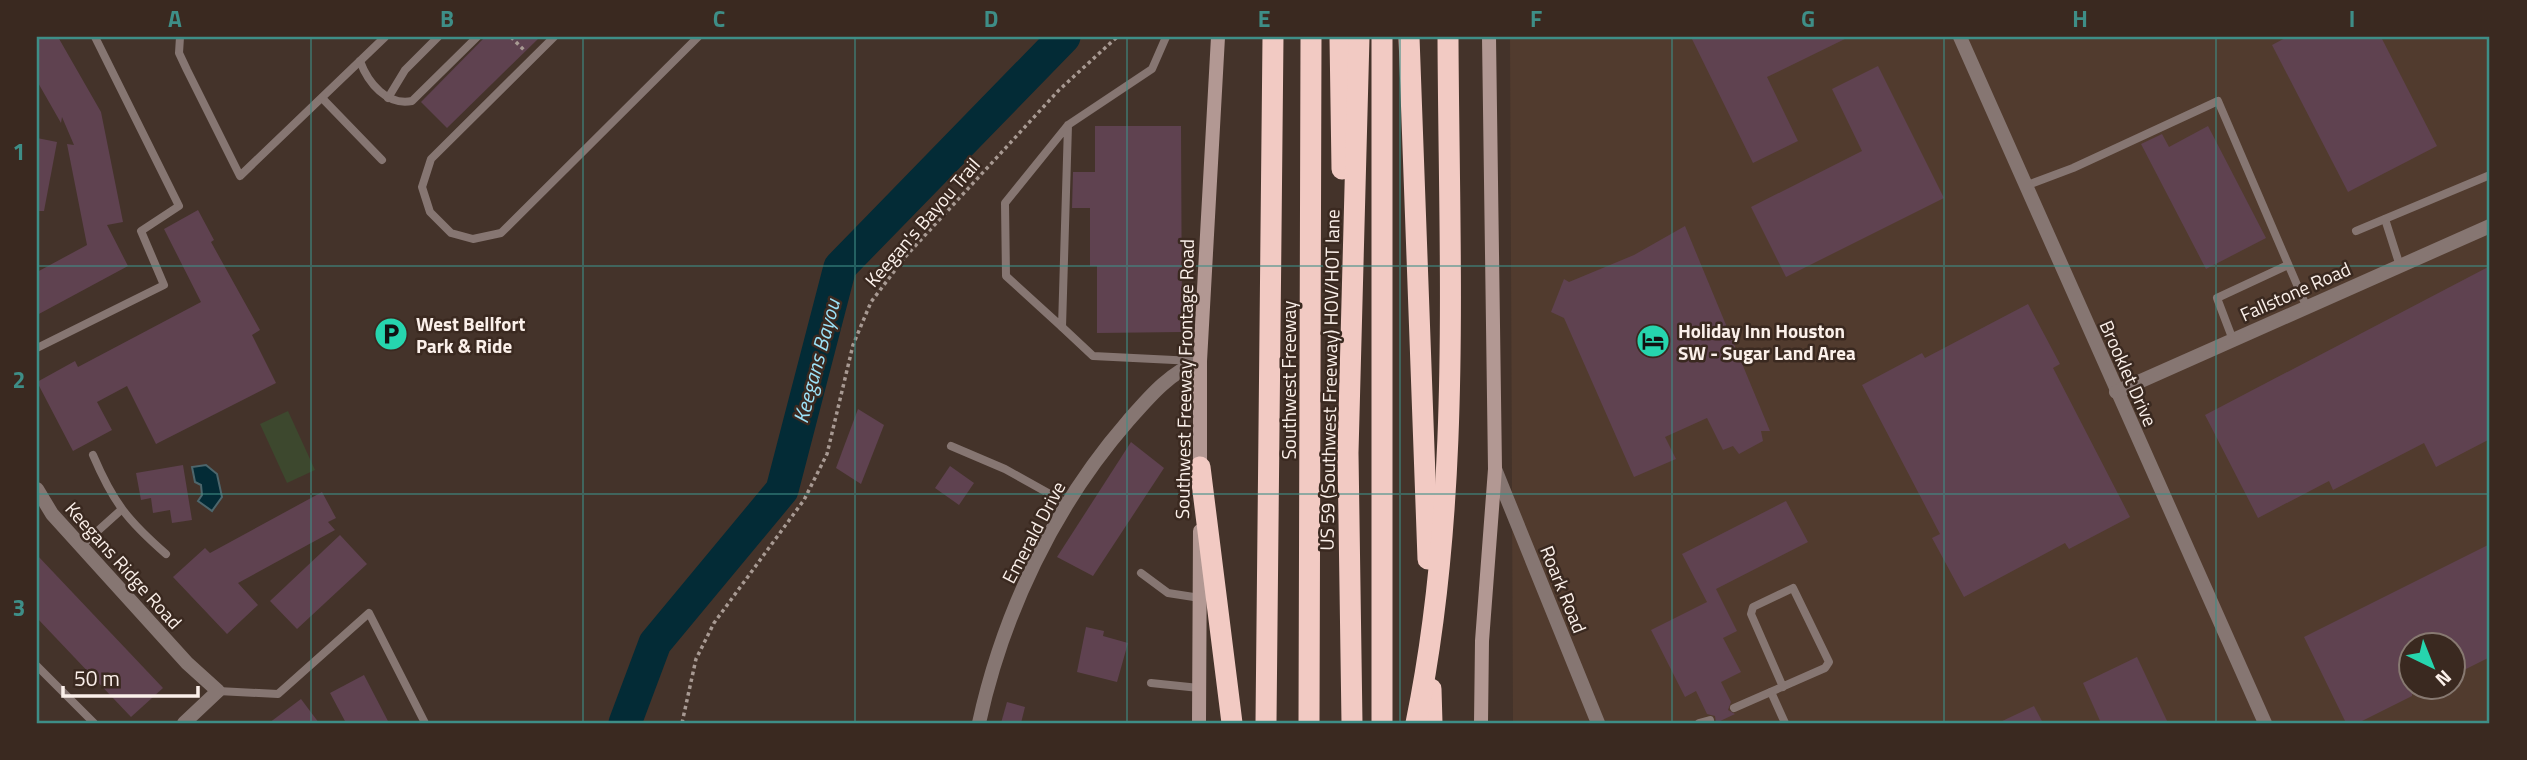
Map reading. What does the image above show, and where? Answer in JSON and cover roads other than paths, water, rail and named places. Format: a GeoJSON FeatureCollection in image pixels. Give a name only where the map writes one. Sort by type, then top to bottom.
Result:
{"type":"FeatureCollection","features":[{"type":"Feature","properties":{"kind":"highway"},"geometry":{"type":"LineString","coordinates":[[1266,723],[1273,37]]}},
{"type":"Feature","properties":{"kind":"highway","name":"Southwest Freeway"},"geometry":{"type":"LineString","coordinates":[[1309,723],[1311,37]]}},
{"type":"Feature","properties":{"kind":"highway"},"geometry":{"type":"LineString","coordinates":[[1340,37],[1343,241],[1350,318]]}},
{"type":"Feature","properties":{"kind":"highway","name":"US 59 (Southwest Freeway) HOV/HOT lane"},"geometry":{"type":"LineString","coordinates":[[1352,723],[1348,453],[1359,37]]}},
{"type":"Feature","properties":{"kind":"highway"},"geometry":{"type":"LineString","coordinates":[[1382,37],[1382,723]]}},
{"type":"Feature","properties":{"kind":"highway"},"geometry":{"type":"LineString","coordinates":[[1409,37],[1421,318],[1432,723]]}},
{"type":"Feature","properties":{"kind":"highway"},"geometry":{"type":"LineString","coordinates":[[1416,723],[1440,579],[1449,380],[1448,37]]}},
{"type":"Feature","properties":{"kind":"highway"},"geometry":{"type":"LineString","coordinates":[[1200,467],[1232,723]]}},
{"type":"Feature","properties":{"kind":"main road","name":"Southwest Freeway Frontage Road"},"geometry":{"type":"LineString","coordinates":[[1199,723],[1200,361],[1219,37]]}},
{"type":"Feature","properties":{"kind":"main road"},"geometry":{"type":"LineString","coordinates":[[1480,723],[1482,641],[1494,469],[1489,37]]}},
{"type":"Feature","properties":{"kind":"street","name":"Brooklet Drive"},"geometry":{"type":"LineString","coordinates":[[1960,37],[2265,723]]}},
{"type":"Feature","properties":{"kind":"street","name":"Fallstone Road"},"geometry":{"type":"LineString","coordinates":[[2116,392],[2490,226]]}},
{"type":"Feature","properties":{"kind":"street","name":"Emerald Drive"},"geometry":{"type":"LineString","coordinates":[[979,723],[990,670],[1020,598],[1066,503],[1110,442],[1153,392],[1179,369],[1200,361]]}},
{"type":"Feature","properties":{"kind":"street","name":"Roark Road"},"geometry":{"type":"LineString","coordinates":[[1494,469],[1598,723]]}},
{"type":"Feature","properties":{"kind":"street","name":"Keegans Ridge Road"},"geometry":{"type":"LineString","coordinates":[[37,489],[52,514],[187,663],[218,691]]}},
{"type":"Feature","properties":{"kind":"street"},"geometry":{"type":"LineString","coordinates":[[184,723],[218,691]]}},
{"type":"Feature","properties":{"kind":"lane"},"geometry":{"type":"LineString","coordinates":[[37,348],[164,285],[141,231],[179,206],[95,37]]}},
{"type":"Feature","properties":{"kind":"lane"},"geometry":{"type":"LineString","coordinates":[[180,37],[180,53],[187,70],[240,176],[385,37]]}},
{"type":"Feature","properties":{"kind":"lane"},"geometry":{"type":"LineString","coordinates":[[388,98],[405,70],[438,37]]}},
{"type":"Feature","properties":{"kind":"lane"},"geometry":{"type":"LineString","coordinates":[[360,61],[365,76],[388,98],[400,103],[412,101],[477,37]]}},
{"type":"Feature","properties":{"kind":"lane"},"geometry":{"type":"LineString","coordinates":[[554,37],[431,159],[422,187],[430,212],[451,233],[473,239],[501,233],[698,37]]}},
{"type":"Feature","properties":{"kind":"lane"},"geometry":{"type":"LineString","coordinates":[[1166,37],[1152,69],[1068,125],[1005,203],[1006,276],[1093,356],[1200,361]]}},
{"type":"Feature","properties":{"kind":"lane"},"geometry":{"type":"LineString","coordinates":[[322,98],[382,160]]}},
{"type":"Feature","properties":{"kind":"lane"},"geometry":{"type":"LineString","coordinates":[[2025,186],[2073,169],[2218,101],[2307,307]]}},
{"type":"Feature","properties":{"kind":"lane"},"geometry":{"type":"LineString","coordinates":[[1062,327],[1068,125]]}},
{"type":"Feature","properties":{"kind":"lane"},"geometry":{"type":"LineString","coordinates":[[2356,231],[2490,175]]}},
{"type":"Feature","properties":{"kind":"lane"},"geometry":{"type":"LineString","coordinates":[[2385,219],[2400,266]]}},
{"type":"Feature","properties":{"kind":"lane"},"geometry":{"type":"LineString","coordinates":[[2232,340],[2217,298],[2288,265]]}},
{"type":"Feature","properties":{"kind":"lane"},"geometry":{"type":"LineString","coordinates":[[951,446],[1005,469],[1066,503]]}},
{"type":"Feature","properties":{"kind":"lane"},"geometry":{"type":"LineString","coordinates":[[93,455],[121,510],[166,554]]}},
{"type":"Feature","properties":{"kind":"lane"},"geometry":{"type":"LineString","coordinates":[[81,546],[121,510]]}},
{"type":"Feature","properties":{"kind":"lane"},"geometry":{"type":"LineString","coordinates":[[1141,573],[1168,593],[1200,598]]}},
{"type":"Feature","properties":{"kind":"lane"},"geometry":{"type":"LineString","coordinates":[[1734,708],[1783,687],[1825,668],[1829,662],[1793,588],[1753,607],[1751,614],[1783,687]]}},
{"type":"Feature","properties":{"kind":"lane"},"geometry":{"type":"LineString","coordinates":[[218,691],[278,694],[369,613],[425,723]]}},
{"type":"Feature","properties":{"kind":"lane"},"geometry":{"type":"LineString","coordinates":[[37,666],[94,723]]}},
{"type":"Feature","properties":{"kind":"lane"},"geometry":{"type":"LineString","coordinates":[[1151,683],[1199,688]]}},
{"type":"Feature","properties":{"kind":"lane"},"geometry":{"type":"LineString","coordinates":[[1771,692],[1785,723]]}},
{"type":"Feature","properties":{"kind":"lane"},"geometry":{"type":"LineString","coordinates":[[1699,723],[1710,720]]}},
{"type":"Feature","properties":{"kind":"water"},"geometry":{"type":"Polygon","coordinates":[[[206,465],[217,474],[222,497],[212,511],[198,501],[202,495],[201,485],[195,482],[192,467],[206,465]]]}},
{"type":"Feature","properties":{"kind":"waterway","name":"Keegans Bayou"},"geometry":{"type":"LineString","coordinates":[[625,723],[655,643],[782,490],[840,267],[1064,37]]}},
{"type":"Feature","properties":{"kind":"place","name":"West Bellfort Park & Ride"},"geometry":{"type":"Point","coordinates":[391,334]}},
{"type":"Feature","properties":{"kind":"place","name":"Holiday Inn Houston SW - Sugar Land Area"},"geometry":{"type":"Point","coordinates":[1653,341]}}]}
